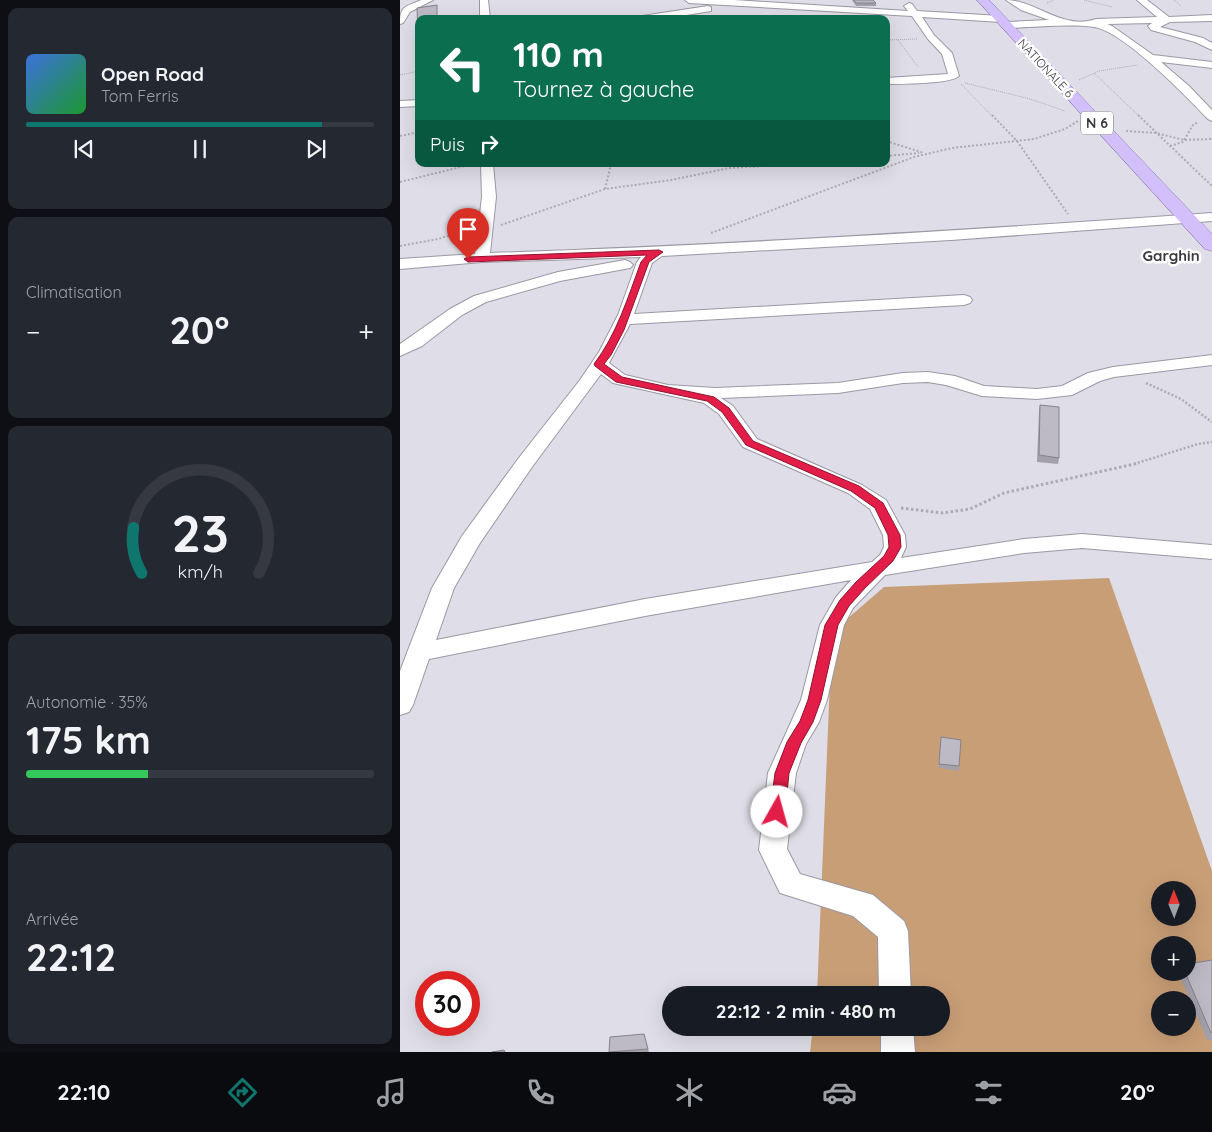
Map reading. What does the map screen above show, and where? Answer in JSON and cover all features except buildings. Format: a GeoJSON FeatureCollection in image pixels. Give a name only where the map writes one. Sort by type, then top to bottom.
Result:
{"type":"FeatureCollection","features":[{"type":"Feature","properties":{"kind":"main road","name":"NATIONALE 6"},"geometry":{"type":"LineString","coordinates":[[983,0],[1066,89],[1086,114],[1104,130],[1212,245]]}},
{"type":"Feature","properties":{"kind":"street"},"geometry":{"type":"LineString","coordinates":[[400,20],[406,10],[429,0]]}},
{"type":"Feature","properties":{"kind":"street"},"geometry":{"type":"LineString","coordinates":[[484,0],[485,15]]}},
{"type":"Feature","properties":{"kind":"street"},"geometry":{"type":"LineString","coordinates":[[689,0],[717,8]]}},
{"type":"Feature","properties":{"kind":"street"},"geometry":{"type":"LineString","coordinates":[[890,81],[927,80],[954,76],[946,53],[920,27],[915,14],[904,0]]}},
{"type":"Feature","properties":{"kind":"street"},"geometry":{"type":"LineString","coordinates":[[1010,0],[1024,8],[1064,23],[1212,18]]}},
{"type":"Feature","properties":{"kind":"street"},"geometry":{"type":"LineString","coordinates":[[1141,0],[1167,20]]}},
{"type":"Feature","properties":{"kind":"street"},"geometry":{"type":"LineString","coordinates":[[669,15],[717,8],[845,5],[1003,22],[1094,24],[1109,28],[1153,61],[1184,88],[1210,116]]}},
{"type":"Feature","properties":{"kind":"street"},"geometry":{"type":"LineString","coordinates":[[1167,20],[1152,27],[1160,31],[1199,40],[1212,47]]}},
{"type":"Feature","properties":{"kind":"street"},"geometry":{"type":"LineString","coordinates":[[1199,40],[1212,39]]}},
{"type":"Feature","properties":{"kind":"street"},"geometry":{"type":"LineString","coordinates":[[1153,61],[1212,65]]}},
{"type":"Feature","properties":{"kind":"street"},"geometry":{"type":"LineString","coordinates":[[400,104],[415,103]]}},
{"type":"Feature","properties":{"kind":"street"},"geometry":{"type":"LineString","coordinates":[[482,258],[489,178],[487,167]]}},
{"type":"Feature","properties":{"kind":"street"},"geometry":{"type":"LineString","coordinates":[[400,264],[482,258],[652,257],[1212,217]]}},
{"type":"Feature","properties":{"kind":"street"},"geometry":{"type":"LineString","coordinates":[[400,705],[443,588],[470,541],[525,463],[606,355],[652,257]]}},
{"type":"Feature","properties":{"kind":"street"},"geometry":{"type":"LineString","coordinates":[[400,351],[416,342],[456,312],[480,299],[558,277],[652,257]]}},
{"type":"Feature","properties":{"kind":"street"},"geometry":{"type":"LineString","coordinates":[[622,320],[964,300]]}},
{"type":"Feature","properties":{"kind":"street"},"geometry":{"type":"LineString","coordinates":[[668,390],[715,393],[838,388],[903,378],[928,377],[949,380],[982,391],[1052,393],[1066,391],[1094,378],[1113,372],[1212,360]]}},
{"type":"Feature","properties":{"kind":"street"},"geometry":{"type":"LineString","coordinates":[[599,364],[619,380],[710,399],[726,410],[750,443],[855,489],[879,505],[894,535],[895,547],[889,559],[844,603],[832,625],[814,700],[806,722],[794,742],[782,773],[773,850],[790,884],[862,905],[893,931],[896,986]]}},
{"type":"Feature","properties":{"kind":"street"},"geometry":{"type":"LineString","coordinates":[[418,653],[550,624],[1024,546],[1082,541],[1212,552]]}},
{"type":"Feature","properties":{"kind":"street"},"geometry":{"type":"LineString","coordinates":[[897,1036],[898,1052]]}},
{"type":"Feature","properties":{"kind":"path"},"geometry":{"type":"LineString","coordinates":[[898,40],[917,61],[917,66],[926,74],[927,80]]}},
{"type":"Feature","properties":{"kind":"path"},"geometry":{"type":"LineString","coordinates":[[1066,89],[1083,77],[1094,73],[1153,61]]}},
{"type":"Feature","properties":{"kind":"path"},"geometry":{"type":"LineString","coordinates":[[400,75],[415,72]]}},
{"type":"Feature","properties":{"kind":"path"},"geometry":{"type":"LineString","coordinates":[[1094,73],[1212,186]]}},
{"type":"Feature","properties":{"kind":"path"},"geometry":{"type":"LineString","coordinates":[[1077,227],[1016,141],[959,81],[1086,114]]}},
{"type":"Feature","properties":{"kind":"path"},"geometry":{"type":"LineString","coordinates":[[890,156],[1016,141],[1057,133],[1086,114]]}},
{"type":"Feature","properties":{"kind":"path"},"geometry":{"type":"LineString","coordinates":[[1170,146],[1184,142],[1192,125],[1210,116]]}},
{"type":"Feature","properties":{"kind":"path"},"geometry":{"type":"LineString","coordinates":[[1104,130],[1156,133],[1184,140],[1212,139]]}},
{"type":"Feature","properties":{"kind":"path"},"geometry":{"type":"LineString","coordinates":[[400,136],[415,133]]}},
{"type":"Feature","properties":{"kind":"path"},"geometry":{"type":"LineString","coordinates":[[890,142],[925,153]]}},
{"type":"Feature","properties":{"kind":"path"},"geometry":{"type":"LineString","coordinates":[[890,167],[925,153]]}},
{"type":"Feature","properties":{"kind":"path"},"geometry":{"type":"LineString","coordinates":[[400,182],[463,167]]}},
{"type":"Feature","properties":{"kind":"path"},"geometry":{"type":"LineString","coordinates":[[605,189],[610,167]]}},
{"type":"Feature","properties":{"kind":"path"},"geometry":{"type":"LineString","coordinates":[[400,246],[486,226],[605,189],[671,180],[729,168],[747,167]]}},
{"type":"Feature","properties":{"kind":"path"},"geometry":{"type":"LineString","coordinates":[[704,235],[798,202],[889,167]]}},
{"type":"Feature","properties":{"kind":"path"},"geometry":{"type":"LineString","coordinates":[[1113,372],[1169,392],[1199,410],[1212,422]]}},
{"type":"Feature","properties":{"kind":"path"},"geometry":{"type":"LineString","coordinates":[[879,505],[942,513],[970,509],[1004,493],[1139,463],[1198,444],[1212,442]]}},
{"type":"Feature","properties":{"kind":"shaded area"},"geometry":{"type":"Polygon","coordinates":[[[1109,578],[1212,871],[1212,1052],[810,1052],[812,1036],[950,1036],[950,986],[817,986],[832,632],[884,587],[1109,578]]]}},
{"type":"Feature","properties":{"kind":"district","name":"Garghin"},"geometry":{"type":"Point","coordinates":[1171,255]}},
{"type":"Feature","properties":{"kind":"route"},"geometry":{"type":"LineString","coordinates":[[468,259],[659,252],[650,256],[645,262],[619,330],[599,364],[619,380],[710,399],[726,410],[750,443],[855,489],[879,505],[889,521],[894,535],[895,547],[889,559],[860,585],[844,603],[832,625],[814,700],[806,722],[794,742],[782,773],[777,812]]}}]}
